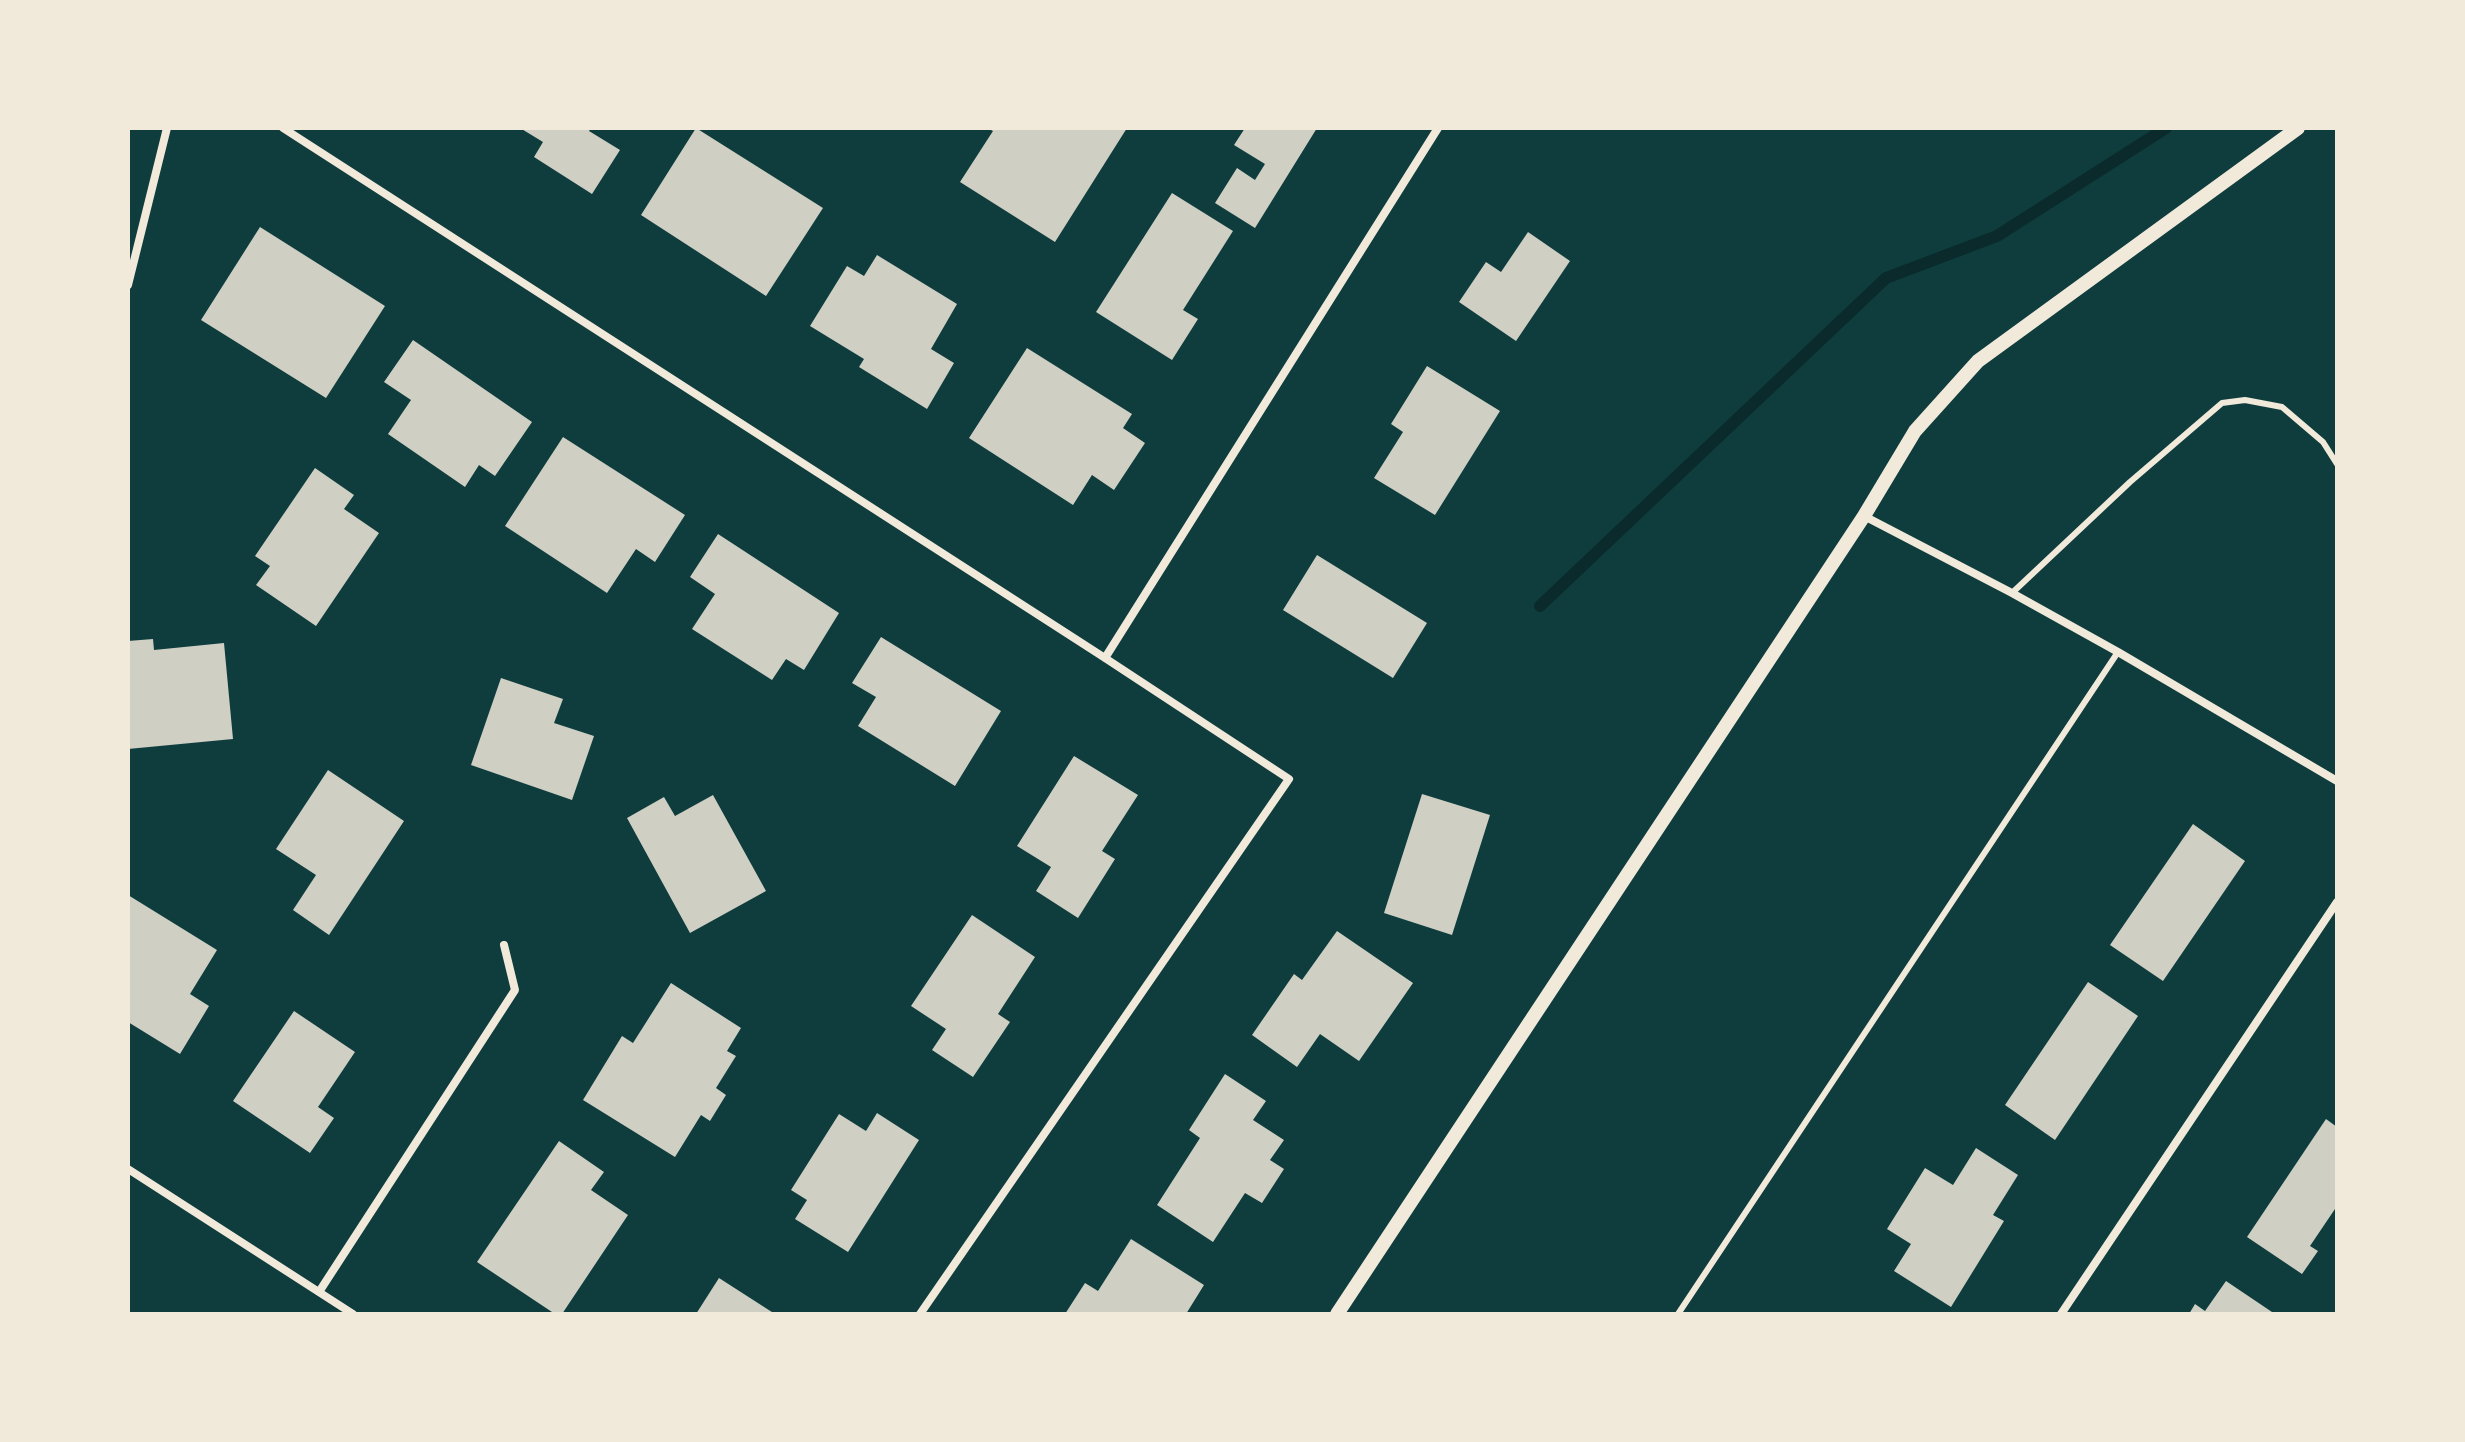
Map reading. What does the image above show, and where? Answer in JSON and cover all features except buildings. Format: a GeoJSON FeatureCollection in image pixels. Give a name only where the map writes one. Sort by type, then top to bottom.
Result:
{"type":"FeatureCollection","features":[{"type":"Feature","properties":{"kind":"street"},"geometry":{"type":"LineString","coordinates":[[128,285],[167,128]]}},
{"type":"Feature","properties":{"kind":"street"},"geometry":{"type":"LineString","coordinates":[[283,128],[1289,779],[920,1314]]}},
{"type":"Feature","properties":{"kind":"street"},"geometry":{"type":"LineString","coordinates":[[1105,658],[1438,128]]}},
{"type":"Feature","properties":{"kind":"street"},"geometry":{"type":"LineString","coordinates":[[1337,1314],[1864,516],[1915,431],[1978,361],[2298,128]]}},
{"type":"Feature","properties":{"kind":"street"},"geometry":{"type":"LineString","coordinates":[[1864,516],[2118,652],[2337,781]]}},
{"type":"Feature","properties":{"kind":"street"},"geometry":{"type":"LineString","coordinates":[[2061,1314],[2337,902]]}},
{"type":"Feature","properties":{"kind":"street"},"geometry":{"type":"LineString","coordinates":[[319,1292],[515,990],[504,945]]}},
{"type":"Feature","properties":{"kind":"street"},"geometry":{"type":"LineString","coordinates":[[128,1169],[353,1314]]}},
{"type":"Feature","properties":{"kind":"lane"},"geometry":{"type":"LineString","coordinates":[[2012,593],[2130,482],[2222,403],[2245,400],[2282,407],[2323,442],[2337,464]]}},
{"type":"Feature","properties":{"kind":"lane"},"geometry":{"type":"LineString","coordinates":[[1678,1314],[2118,652]]}},
{"type":"Feature","properties":{"kind":"waterway"},"geometry":{"type":"LineString","coordinates":[[1540,606],[1886,278],[1997,236],[2166,128]]}}]}
